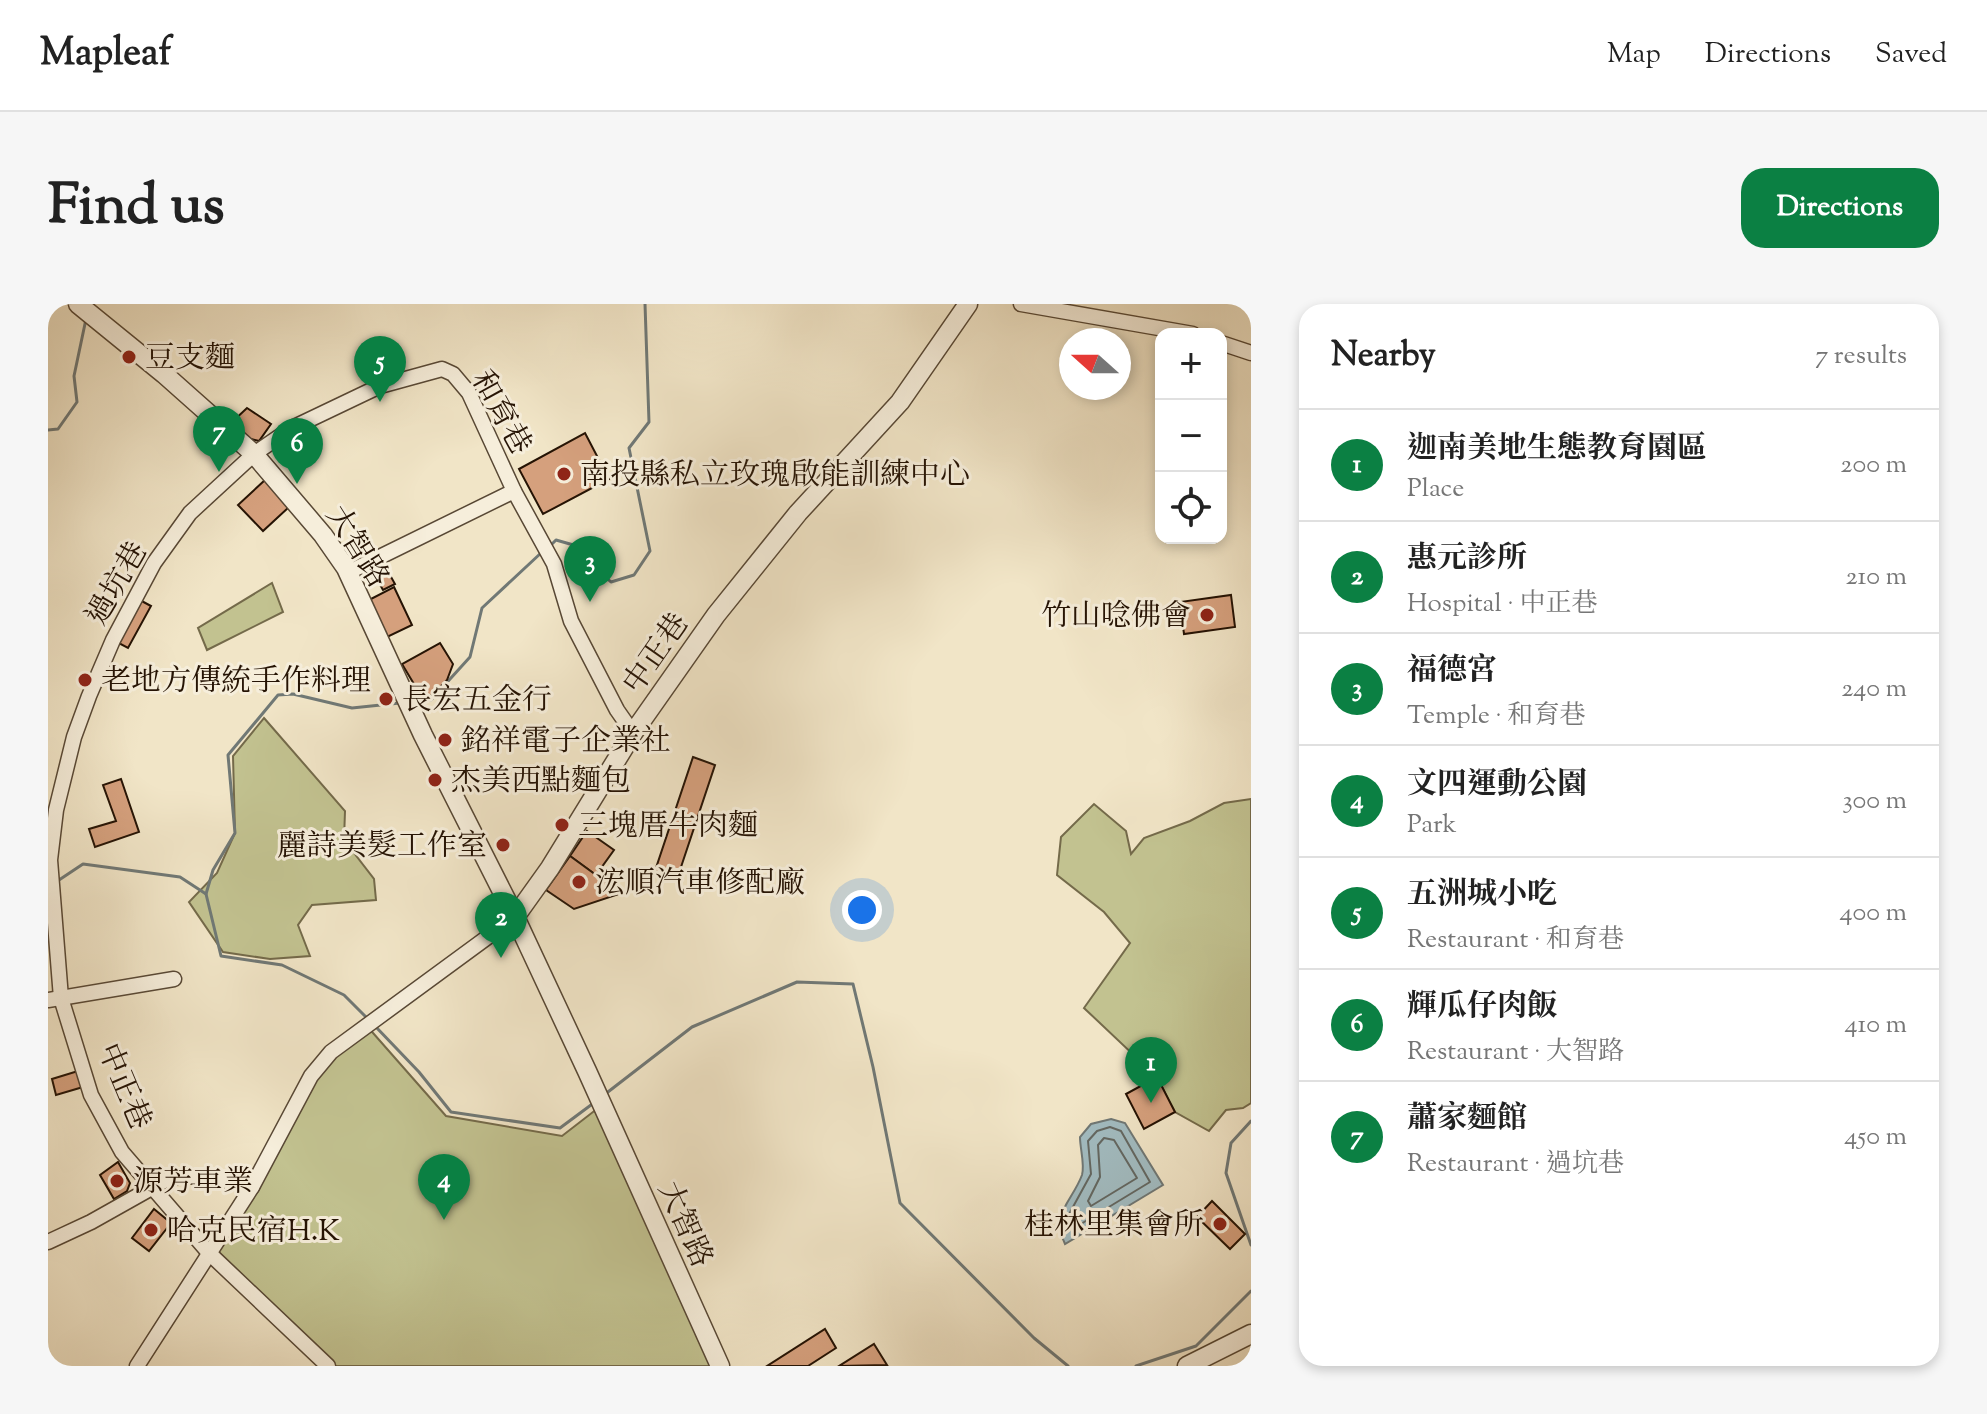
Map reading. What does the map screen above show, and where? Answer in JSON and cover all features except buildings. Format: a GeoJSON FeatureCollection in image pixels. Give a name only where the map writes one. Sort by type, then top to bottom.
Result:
{"type":"FeatureCollection","features":[{"type":"Feature","properties":{"kind":"street","name":"中正巷"},"geometry":{"type":"LineString","coordinates":[[137,1366],[252,1187],[311,1076],[331,1052],[515,917],[550,868],[633,733],[716,615],[798,513],[900,402],[968,304]]}},
{"type":"Feature","properties":{"kind":"street"},"geometry":{"type":"LineString","coordinates":[[1021,304],[1159,328]]}},
{"type":"Feature","properties":{"kind":"street","name":"大智路"},"geometry":{"type":"LineString","coordinates":[[86,310],[254,454],[323,535],[347,573],[515,917],[720,1366]]}},
{"type":"Feature","properties":{"kind":"street"},"geometry":{"type":"LineString","coordinates":[[1227,345],[1251,353]]}},
{"type":"Feature","properties":{"kind":"street","name":"和育巷"},"geometry":{"type":"LineString","coordinates":[[254,454],[292,428],[371,390],[442,369],[453,374],[469,393],[514,491],[544,541],[571,621],[617,710],[633,733]]}},
{"type":"Feature","properties":{"kind":"street","name":"過坑巷"},"geometry":{"type":"LineString","coordinates":[[54,933],[50,864],[56,810],[74,737],[113,640],[154,563],[190,513],[254,454]]}},
{"type":"Feature","properties":{"kind":"street"},"geometry":{"type":"LineString","coordinates":[[347,573],[514,491]]}},
{"type":"Feature","properties":{"kind":"street","name":"中正巷"},"geometry":{"type":"LineString","coordinates":[[54,933],[55,999],[91,1095],[122,1152],[209,1253],[328,1366]]}},
{"type":"Feature","properties":{"kind":"street"},"geometry":{"type":"LineString","coordinates":[[55,999],[174,979]]}},
{"type":"Feature","properties":{"kind":"street"},"geometry":{"type":"LineString","coordinates":[[48,1242],[180,1176],[210,1177],[252,1187]]}},
{"type":"Feature","properties":{"kind":"street"},"geometry":{"type":"LineString","coordinates":[[1187,1366],[1251,1334]]}},
{"type":"Feature","properties":{"kind":"green space"},"geometry":{"type":"Polygon","coordinates":[[[272,583],[283,612],[207,650],[198,628],[272,583]]]}},
{"type":"Feature","properties":{"kind":"green space"},"geometry":{"type":"Polygon","coordinates":[[[264,718],[345,811],[344,840],[374,879],[376,900],[312,905],[298,925],[310,956],[270,959],[223,952],[189,902],[217,873],[235,833],[233,756],[264,718]]]}},
{"type":"Feature","properties":{"kind":"green space"},"geometry":{"type":"Polygon","coordinates":[[[1251,799],[1251,1103],[1243,1108],[1226,1110],[1209,1131],[1175,1112],[1157,1077],[1084,1008],[1130,943],[1104,912],[1057,875],[1061,837],[1094,804],[1126,831],[1131,854],[1144,838],[1190,821],[1224,803],[1251,799]]]}},
{"type":"Feature","properties":{"kind":"green space"},"geometry":{"type":"Polygon","coordinates":[[[366,1025],[446,1116],[562,1136],[602,1105],[721,1366],[330,1366],[213,1253],[311,1076],[366,1025]]]}},
{"type":"Feature","properties":{"kind":"water"},"geometry":{"type":"Polygon","coordinates":[[[1111,1119],[1125,1123],[1163,1185],[1065,1244],[1061,1233],[1061,1216],[1082,1175],[1080,1137],[1091,1124],[1111,1119]]]}},
{"type":"Feature","properties":{"kind":"waterway"},"geometry":{"type":"LineString","coordinates":[[550,546],[556,540],[577,546],[611,582],[634,575],[650,551],[629,448],[649,422],[645,304]]}},
{"type":"Feature","properties":{"kind":"waterway"},"geometry":{"type":"LineString","coordinates":[[48,430],[58,429],[77,402],[74,376],[86,319]]}},
{"type":"Feature","properties":{"kind":"waterway"},"geometry":{"type":"LineString","coordinates":[[416,701],[431,700],[470,657],[482,608],[541,553]]}},
{"type":"Feature","properties":{"kind":"waterway"},"geometry":{"type":"LineString","coordinates":[[206,894],[213,870],[235,833],[228,755],[278,695],[293,694],[352,708],[400,703]]}},
{"type":"Feature","properties":{"kind":"waterway"},"geometry":{"type":"LineString","coordinates":[[56,882],[83,864],[180,877],[206,894],[221,956],[282,965],[344,995],[367,1018]]}},
{"type":"Feature","properties":{"kind":"waterway"},"geometry":{"type":"LineString","coordinates":[[604,1095],[692,1027],[797,982],[853,984],[900,1203],[1034,1338],[1068,1366]]}},
{"type":"Feature","properties":{"kind":"waterway"},"geometry":{"type":"LineString","coordinates":[[375,1026],[419,1072],[451,1112],[560,1128],[595,1102]]}},
{"type":"Feature","properties":{"kind":"waterway"},"geometry":{"type":"LineString","coordinates":[[1251,1121],[1231,1143],[1226,1173],[1251,1245]]}},
{"type":"Feature","properties":{"kind":"waterway"},"geometry":{"type":"LineString","coordinates":[[1136,1366],[1196,1346],[1251,1291]]}},
{"type":"Feature","properties":{"kind":"place","name":"豆支麵"},"geometry":{"type":"Point","coordinates":[129,357]}},
{"type":"Feature","properties":{"kind":"place","name":"五洲城小吃"},"geometry":{"type":"Point","coordinates":[380,402]}},
{"type":"Feature","properties":{"kind":"place","name":"蕭家麵館"},"geometry":{"type":"Point","coordinates":[219,472]}},
{"type":"Feature","properties":{"kind":"place","name":"南投縣私立玫瑰啟能訓練中心"},"geometry":{"type":"Point","coordinates":[564,474]}},
{"type":"Feature","properties":{"kind":"place","name":"輝瓜仔肉飯"},"geometry":{"type":"Point","coordinates":[297,484]}},
{"type":"Feature","properties":{"kind":"place","name":"福德宮"},"geometry":{"type":"Point","coordinates":[590,602]}},
{"type":"Feature","properties":{"kind":"place","name":"竹山唸佛會"},"geometry":{"type":"Point","coordinates":[1207,615]}},
{"type":"Feature","properties":{"kind":"place","name":"老地方傳統手作料理"},"geometry":{"type":"Point","coordinates":[85,680]}},
{"type":"Feature","properties":{"kind":"place","name":"長宏五金行"},"geometry":{"type":"Point","coordinates":[386,699]}},
{"type":"Feature","properties":{"kind":"place","name":"銘祥電子企業社"},"geometry":{"type":"Point","coordinates":[445,740]}},
{"type":"Feature","properties":{"kind":"place","name":"杰美西點麵包"},"geometry":{"type":"Point","coordinates":[435,780]}},
{"type":"Feature","properties":{"kind":"place","name":"三塊厝牛肉麵"},"geometry":{"type":"Point","coordinates":[562,825]}},
{"type":"Feature","properties":{"kind":"place","name":"麗詩美髮工作室"},"geometry":{"type":"Point","coordinates":[503,845]}},
{"type":"Feature","properties":{"kind":"place","name":"浤順汽車修配廠"},"geometry":{"type":"Point","coordinates":[579,882]}},
{"type":"Feature","properties":{"kind":"place","name":"惠元診所"},"geometry":{"type":"Point","coordinates":[501,958]}},
{"type":"Feature","properties":{"kind":"place","name":"迦南美地生態教育園區"},"geometry":{"type":"Point","coordinates":[1151,1103]}},
{"type":"Feature","properties":{"kind":"place","name":"源芳車業"},"geometry":{"type":"Point","coordinates":[117,1181]}},
{"type":"Feature","properties":{"kind":"place","name":"文四運動公園"},"geometry":{"type":"Point","coordinates":[444,1220]}},
{"type":"Feature","properties":{"kind":"place","name":"桂林里集會所"},"geometry":{"type":"Point","coordinates":[1220,1224]}},
{"type":"Feature","properties":{"kind":"place","name":"哈克民宿H.K"},"geometry":{"type":"Point","coordinates":[151,1230]}}]}
